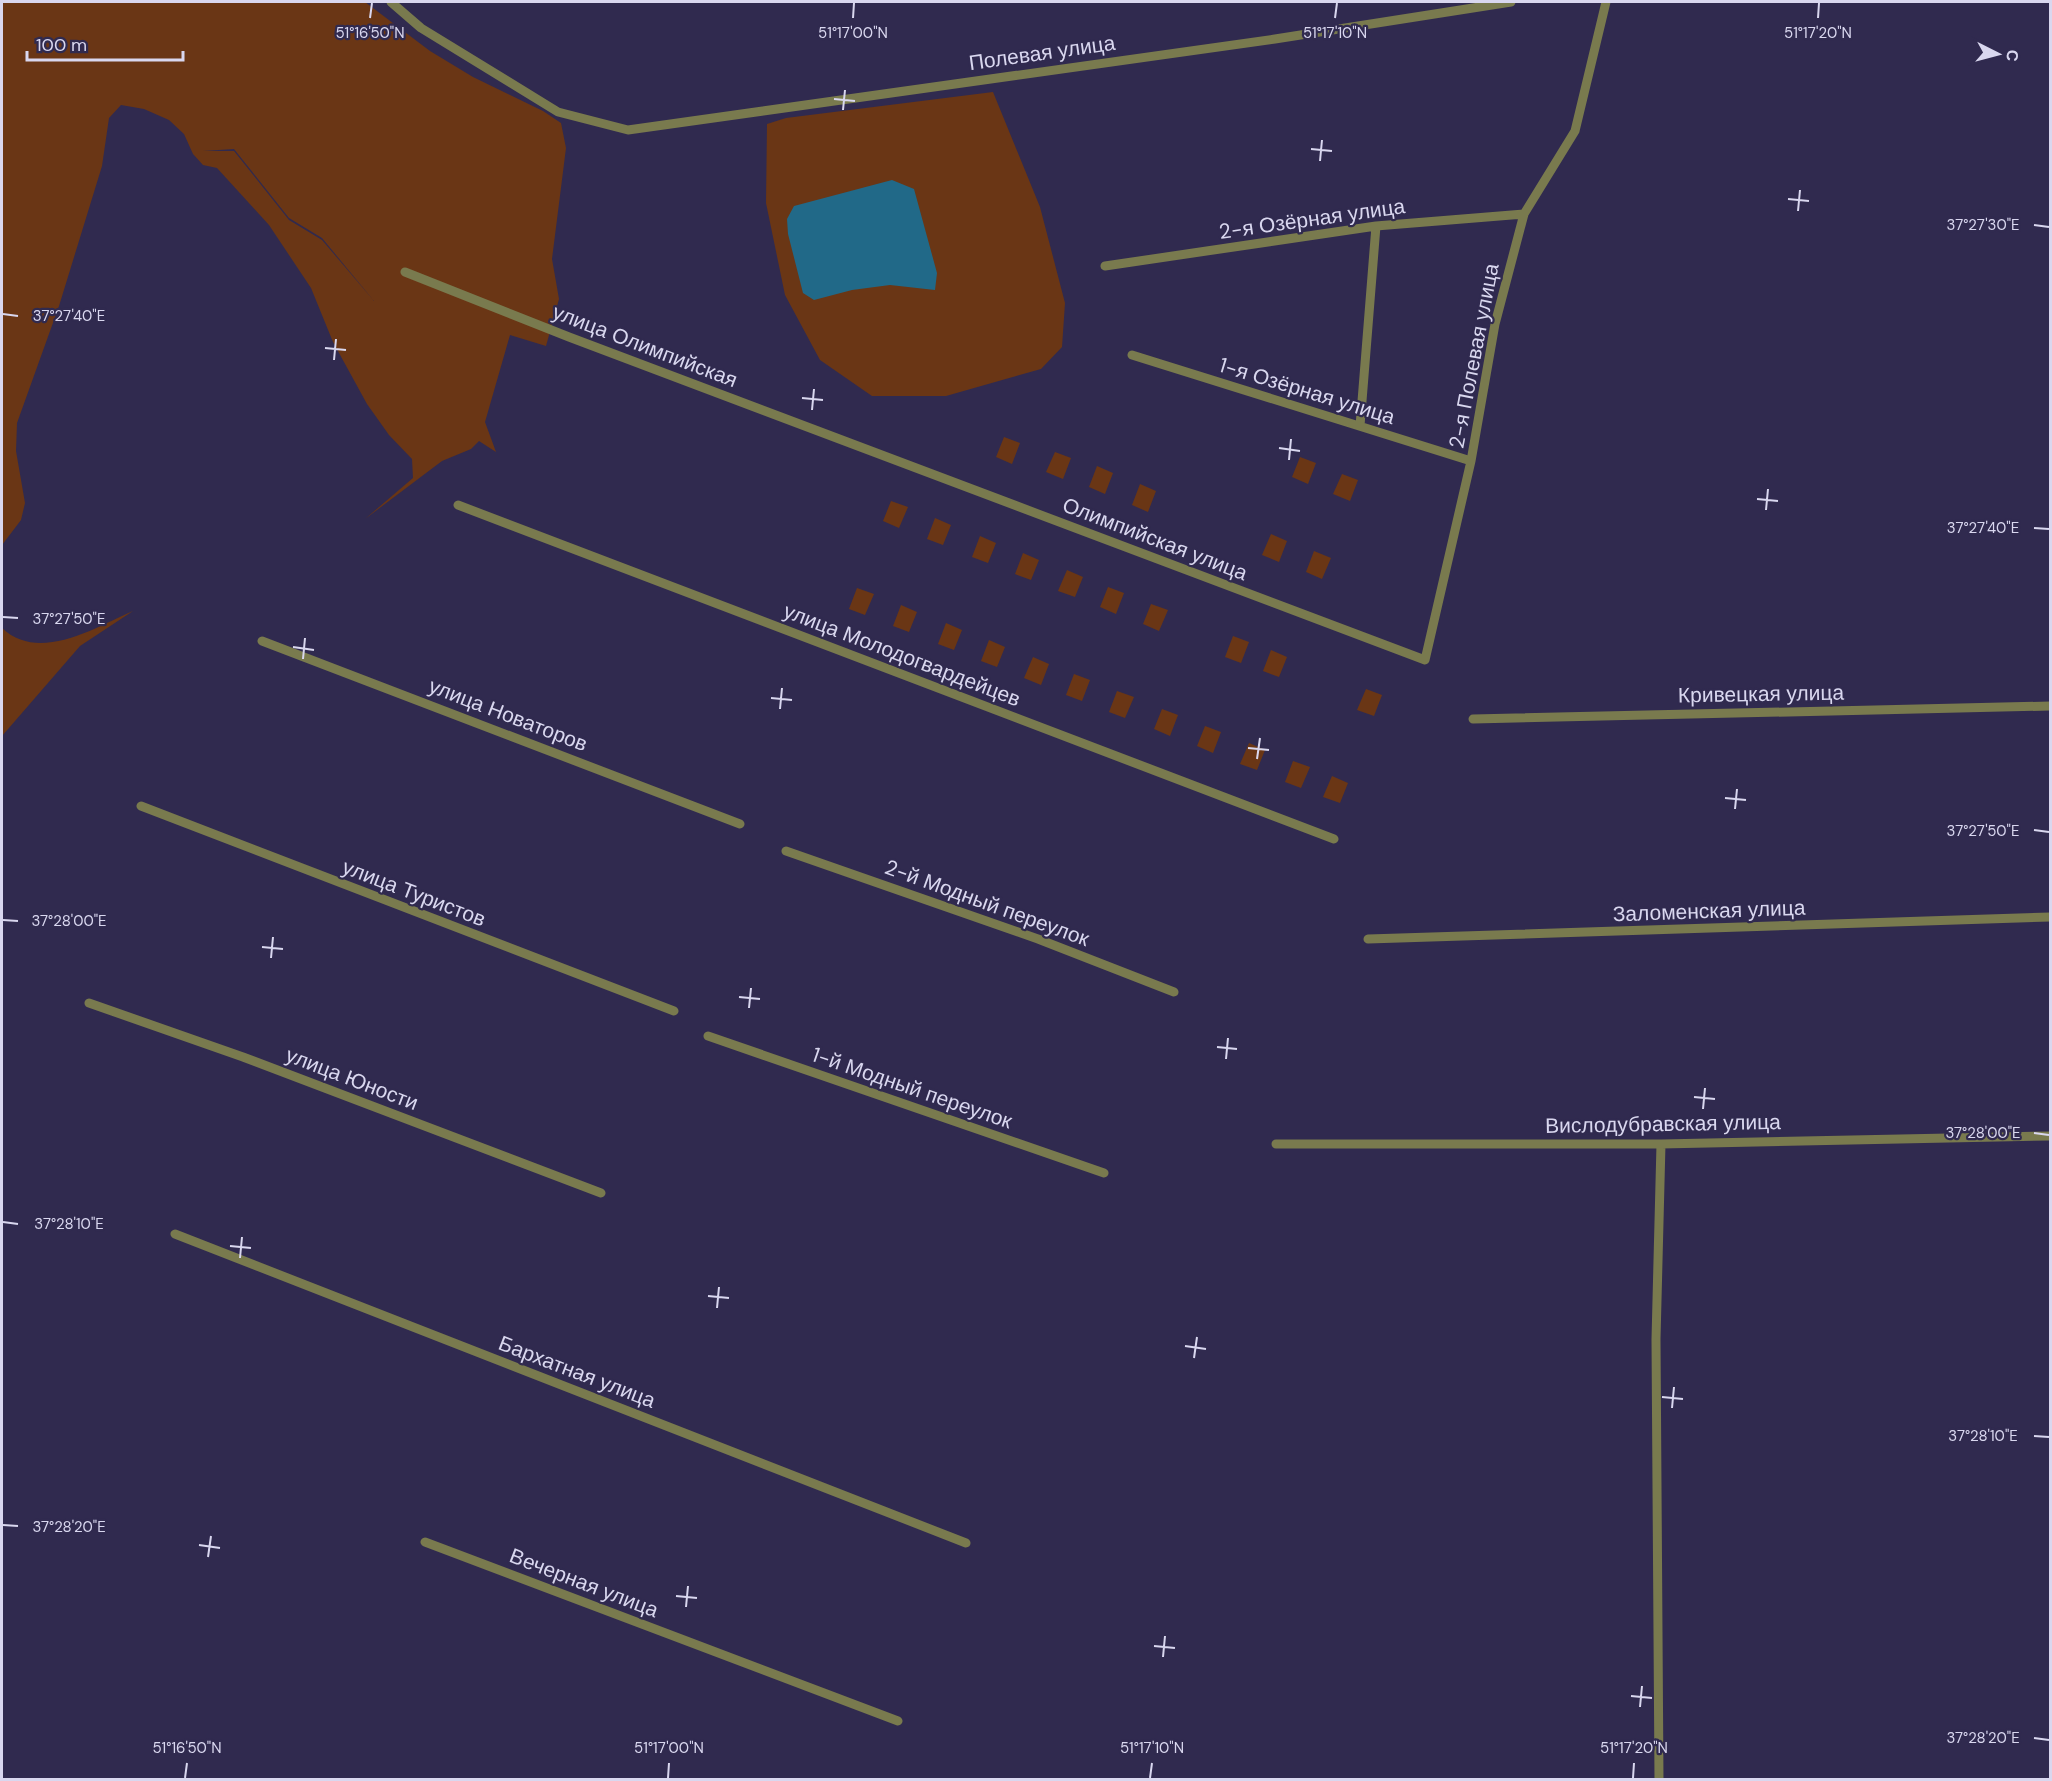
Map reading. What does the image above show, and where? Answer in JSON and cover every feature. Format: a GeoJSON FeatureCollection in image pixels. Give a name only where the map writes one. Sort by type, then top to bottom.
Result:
{"type":"FeatureCollection","features":[{"type":"Feature","properties":{"kind":"street","name":"Полевая улица"},"geometry":{"type":"LineString","coordinates":[[391,2],[431,34],[558,112],[628,130],[1275,39],[1511,2]]}},
{"type":"Feature","properties":{"kind":"street","name":"2-я Полевая улица"},"geometry":{"type":"LineString","coordinates":[[1425,660],[1471,461],[1495,324],[1524,214],[1575,131],[1606,2]]}},
{"type":"Feature","properties":{"kind":"street","name":"2-я Озёрная улица"},"geometry":{"type":"LineString","coordinates":[[1105,266],[1376,226],[1524,214]]}},
{"type":"Feature","properties":{"kind":"street"},"geometry":{"type":"LineString","coordinates":[[1360,426],[1376,226]]}},
{"type":"Feature","properties":{"kind":"street","name":"улица Олимпийская"},"geometry":{"type":"LineString","coordinates":[[405,272],[873,452]]}},
{"type":"Feature","properties":{"kind":"street","name":"1-я Озёрная улица"},"geometry":{"type":"LineString","coordinates":[[1131,355],[1471,461]]}},
{"type":"Feature","properties":{"kind":"street","name":"Олимпийская улица"},"geometry":{"type":"LineString","coordinates":[[873,452],[1425,660]]}},
{"type":"Feature","properties":{"kind":"street","name":"улица Молодогвардейцев"},"geometry":{"type":"LineString","coordinates":[[458,505],[1334,839]]}},
{"type":"Feature","properties":{"kind":"street","name":"улица Новаторов"},"geometry":{"type":"LineString","coordinates":[[262,640],[740,824]]}},
{"type":"Feature","properties":{"kind":"street","name":"Кривецкая улица"},"geometry":{"type":"LineString","coordinates":[[1473,719],[2050,706]]}},
{"type":"Feature","properties":{"kind":"street","name":"улица Туристов"},"geometry":{"type":"LineString","coordinates":[[141,806],[674,1011]]}},
{"type":"Feature","properties":{"kind":"street","name":"2-й Модный переулок"},"geometry":{"type":"LineString","coordinates":[[786,850],[1038,939],[1174,992]]}},
{"type":"Feature","properties":{"kind":"street","name":"Заломенская улица"},"geometry":{"type":"LineString","coordinates":[[1368,939],[2050,917]]}},
{"type":"Feature","properties":{"kind":"street","name":"улица Юности"},"geometry":{"type":"LineString","coordinates":[[89,1003],[243,1058],[602,1193]]}},
{"type":"Feature","properties":{"kind":"street","name":"1-й Модный переулок"},"geometry":{"type":"LineString","coordinates":[[708,1036],[1104,1173]]}},
{"type":"Feature","properties":{"kind":"street","name":"Вислодубравская улица"},"geometry":{"type":"LineString","coordinates":[[1276,1144],[1661,1144],[2050,1136]]}},
{"type":"Feature","properties":{"kind":"street"},"geometry":{"type":"LineString","coordinates":[[1659,1779],[1656,1339],[1661,1144]]}},
{"type":"Feature","properties":{"kind":"street","name":"Бархатная улица"},"geometry":{"type":"LineString","coordinates":[[175,1234],[966,1543]]}},
{"type":"Feature","properties":{"kind":"street","name":"Вечерная улица"},"geometry":{"type":"LineString","coordinates":[[425,1542],[898,1721]]}},
{"type":"Feature","properties":{"kind":"shaded area"},"geometry":{"type":"Polygon","coordinates":[[[2,2],[365,2],[430,51],[473,77],[543,111],[561,123],[566,148],[552,259],[559,299],[546,346],[510,335],[485,422],[496,452],[479,441],[471,449],[442,461],[365,519],[413,478],[412,459],[389,435],[367,404],[333,342],[311,288],[269,225],[217,168],[203,165],[193,154],[184,134],[169,120],[144,109],[121,105],[109,118],[102,166],[59,306],[17,423],[16,451],[25,503],[21,520],[2,545],[2,2]],[[234,149],[203,151],[234,151],[289,220],[322,240],[374,301],[322,238],[289,218],[234,149]]]}},
{"type":"Feature","properties":{"kind":"shaded area"},"geometry":{"type":"Polygon","coordinates":[[[993,92],[1040,207],[1065,303],[1062,347],[1041,369],[946,396],[872,396],[820,360],[785,295],[766,203],[767,124],[786,118],[993,92]]]}},
{"type":"Feature","properties":{"kind":"shaded area"},"geometry":{"type":"Polygon","coordinates":[[[1004,437],[1020,443],[1012,464],[996,457],[1004,437]]]}},
{"type":"Feature","properties":{"kind":"shaded area"},"geometry":{"type":"Polygon","coordinates":[[[1055,452],[1071,458],[1063,479],[1046,472],[1055,452]]]}},
{"type":"Feature","properties":{"kind":"shaded area"},"geometry":{"type":"Polygon","coordinates":[[[1300,457],[1316,463],[1308,484],[1292,477],[1300,457]]]}},
{"type":"Feature","properties":{"kind":"shaded area"},"geometry":{"type":"Polygon","coordinates":[[[1097,466],[1113,473],[1105,494],[1089,487],[1097,466]]]}},
{"type":"Feature","properties":{"kind":"shaded area"},"geometry":{"type":"Polygon","coordinates":[[[1342,474],[1358,480],[1350,501],[1333,494],[1342,474]]]}},
{"type":"Feature","properties":{"kind":"shaded area"},"geometry":{"type":"Polygon","coordinates":[[[1140,484],[1156,491],[1148,512],[1132,505],[1140,484]]]}},
{"type":"Feature","properties":{"kind":"shaded area"},"geometry":{"type":"Polygon","coordinates":[[[891,501],[908,507],[899,528],[883,521],[891,501]]]}},
{"type":"Feature","properties":{"kind":"shaded area"},"geometry":{"type":"Polygon","coordinates":[[[935,518],[951,525],[943,545],[927,539],[935,518]]]}},
{"type":"Feature","properties":{"kind":"shaded area"},"geometry":{"type":"Polygon","coordinates":[[[1271,534],[1287,541],[1279,562],[1262,555],[1271,534]]]}},
{"type":"Feature","properties":{"kind":"shaded area"},"geometry":{"type":"Polygon","coordinates":[[[980,536],[996,543],[988,563],[972,557],[980,536]]]}},
{"type":"Feature","properties":{"kind":"shaded area"},"geometry":{"type":"Polygon","coordinates":[[[1314,551],[1331,558],[1322,579],[1306,572],[1314,551]]]}},
{"type":"Feature","properties":{"kind":"shaded area"},"geometry":{"type":"Polygon","coordinates":[[[1023,553],[1039,560],[1031,580],[1015,574],[1023,553]]]}},
{"type":"Feature","properties":{"kind":"shaded area"},"geometry":{"type":"Polygon","coordinates":[[[1067,570],[1083,577],[1075,597],[1058,591],[1067,570]]]}},
{"type":"Feature","properties":{"kind":"shaded area"},"geometry":{"type":"Polygon","coordinates":[[[1108,587],[1124,593],[1116,614],[1100,607],[1108,587]]]}},
{"type":"Feature","properties":{"kind":"shaded area"},"geometry":{"type":"Polygon","coordinates":[[[857,588],[874,594],[865,615],[849,609],[857,588]]]}},
{"type":"Feature","properties":{"kind":"shaded area"},"geometry":{"type":"Polygon","coordinates":[[[1151,604],[1168,610],[1159,631],[1143,624],[1151,604]]]}},
{"type":"Feature","properties":{"kind":"shaded area"},"geometry":{"type":"Polygon","coordinates":[[[901,605],[917,612],[909,632],[893,626],[901,605]]]}},
{"type":"Feature","properties":{"kind":"shaded area"},"geometry":{"type":"Polygon","coordinates":[[[133,611],[80,646],[2,736],[2,628],[17,638],[33,642],[49,642],[84,633],[133,611]]]}},
{"type":"Feature","properties":{"kind":"shaded area"},"geometry":{"type":"Polygon","coordinates":[[[946,623],[962,630],[954,650],[938,644],[946,623]]]}},
{"type":"Feature","properties":{"kind":"shaded area"},"geometry":{"type":"Polygon","coordinates":[[[1233,636],[1249,642],[1241,663],[1225,657],[1233,636]]]}},
{"type":"Feature","properties":{"kind":"shaded area"},"geometry":{"type":"Polygon","coordinates":[[[989,640],[1005,647],[997,667],[981,661],[989,640]]]}},
{"type":"Feature","properties":{"kind":"shaded area"},"geometry":{"type":"Polygon","coordinates":[[[1271,650],[1287,657],[1279,677],[1263,671],[1271,650]]]}},
{"type":"Feature","properties":{"kind":"shaded area"},"geometry":{"type":"Polygon","coordinates":[[[1033,657],[1049,664],[1041,685],[1024,678],[1033,657]]]}},
{"type":"Feature","properties":{"kind":"shaded area"},"geometry":{"type":"Polygon","coordinates":[[[1074,674],[1090,680],[1082,701],[1066,695],[1074,674]]]}},
{"type":"Feature","properties":{"kind":"shaded area"},"geometry":{"type":"Polygon","coordinates":[[[1366,689],[1382,695],[1374,716],[1357,710],[1366,689]]]}},
{"type":"Feature","properties":{"kind":"shaded area"},"geometry":{"type":"Polygon","coordinates":[[[1117,691],[1134,697],[1125,718],[1109,712],[1117,691]]]}},
{"type":"Feature","properties":{"kind":"shaded area"},"geometry":{"type":"Polygon","coordinates":[[[1162,709],[1178,715],[1170,736],[1154,729],[1162,709]]]}},
{"type":"Feature","properties":{"kind":"shaded area"},"geometry":{"type":"Polygon","coordinates":[[[1205,726],[1221,732],[1213,753],[1197,746],[1205,726]]]}},
{"type":"Feature","properties":{"kind":"shaded area"},"geometry":{"type":"Polygon","coordinates":[[[1249,743],[1265,750],[1257,770],[1240,764],[1249,743]]]}},
{"type":"Feature","properties":{"kind":"shaded area"},"geometry":{"type":"Polygon","coordinates":[[[1293,761],[1310,767],[1301,788],[1285,782],[1293,761]]]}},
{"type":"Feature","properties":{"kind":"shaded area"},"geometry":{"type":"Polygon","coordinates":[[[1332,776],[1348,783],[1340,803],[1323,797],[1332,776]]]}},
{"type":"Feature","properties":{"kind":"water"},"geometry":{"type":"Polygon","coordinates":[[[892,180],[914,189],[937,273],[935,290],[890,285],[852,290],[814,300],[803,293],[788,234],[787,219],[794,206],[892,180]]]}}]}
